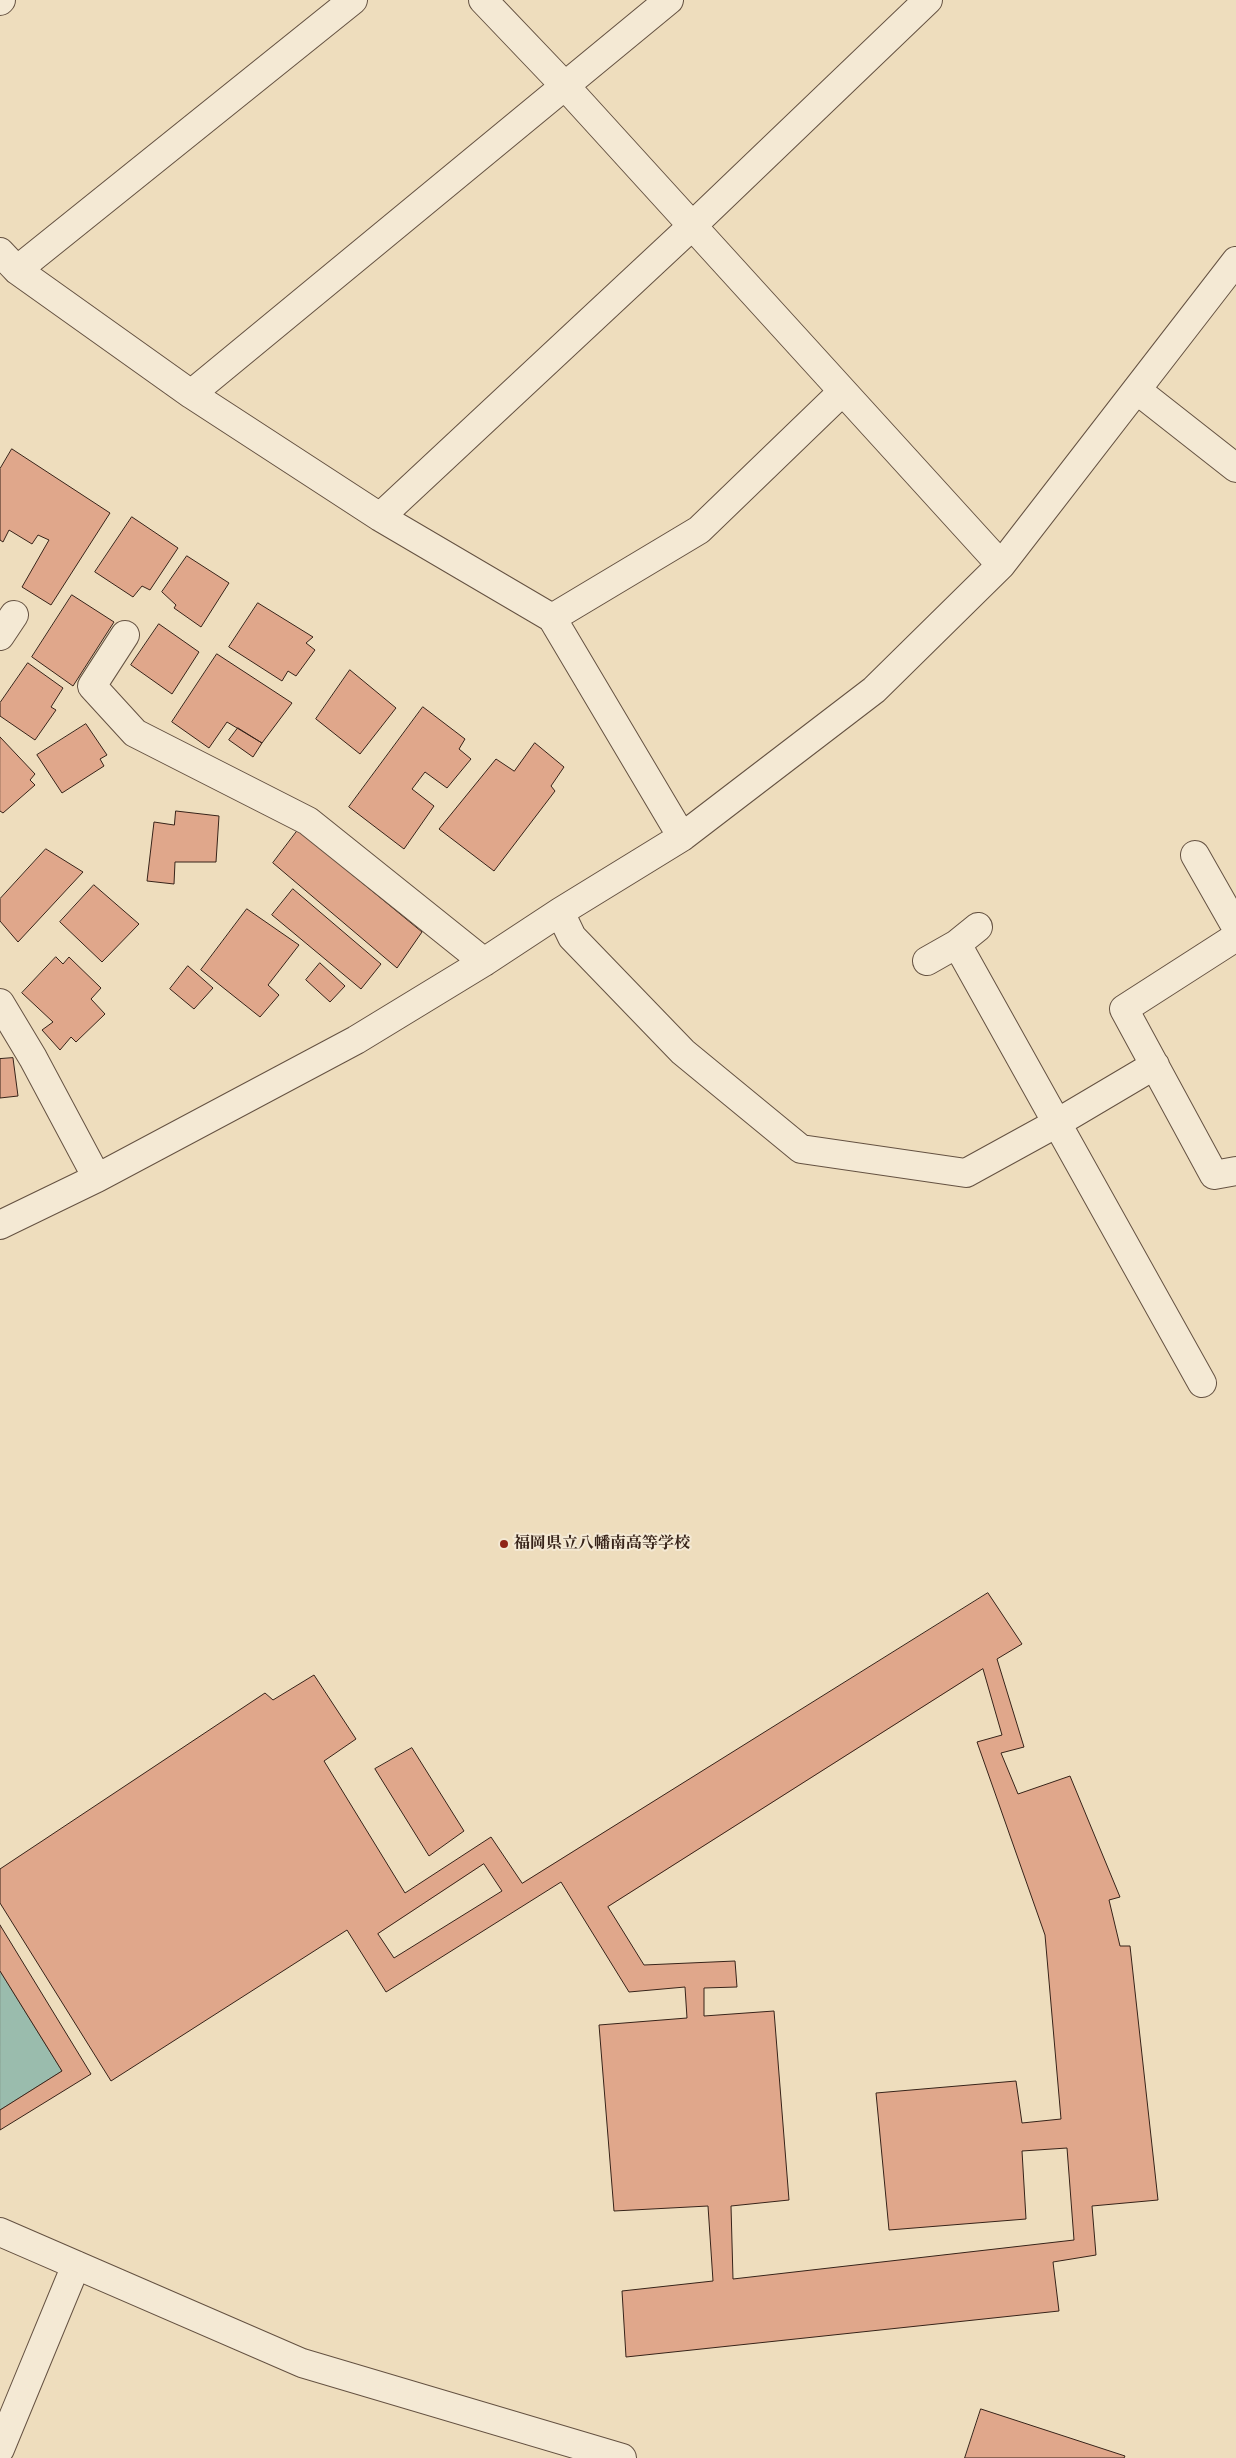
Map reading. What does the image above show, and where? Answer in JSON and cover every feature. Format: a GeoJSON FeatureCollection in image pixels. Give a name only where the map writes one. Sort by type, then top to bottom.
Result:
{"type":"FeatureCollection","features":[{"type":"Feature","properties":{"kind":"street"},"geometry":{"type":"LineString","coordinates":[[353,0],[8,261],[191,394],[380,517],[552,618],[682,837]]}},
{"type":"Feature","properties":{"kind":"street"},"geometry":{"type":"LineString","coordinates":[[483,0],[566,87],[1001,565]]}},
{"type":"Feature","properties":{"kind":"street"},"geometry":{"type":"LineString","coordinates":[[191,394],[670,0]]}},
{"type":"Feature","properties":{"kind":"street"},"geometry":{"type":"LineString","coordinates":[[380,517],[692,226],[928,0]]}},
{"type":"Feature","properties":{"kind":"street"},"geometry":{"type":"LineString","coordinates":[[0,1225],[97,1178],[356,1040],[484,962],[560,912],[682,837],[874,690],[1001,565],[1138,391],[1236,261]]}},
{"type":"Feature","properties":{"kind":"street"},"geometry":{"type":"LineString","coordinates":[[1138,391],[1236,468]]}},
{"type":"Feature","properties":{"kind":"street"},"geometry":{"type":"LineString","coordinates":[[552,618],[699,530],[842,392]]}},
{"type":"Feature","properties":{"kind":"street"},"geometry":{"type":"LineString","coordinates":[[125,635],[92,686],[135,733],[308,822],[484,962]]}},
{"type":"Feature","properties":{"kind":"street"},"geometry":{"type":"LineString","coordinates":[[1195,855],[1236,927]]}},
{"type":"Feature","properties":{"kind":"street"},"geometry":{"type":"LineString","coordinates":[[560,912],[572,937],[683,1052],[801,1149],[966,1173],[1058,1123],[1154,1065]]}},
{"type":"Feature","properties":{"kind":"street"},"geometry":{"type":"LineString","coordinates":[[927,961],[957,944],[978,927]]}},
{"type":"Feature","properties":{"kind":"street"},"geometry":{"type":"LineString","coordinates":[[1236,937],[1124,1009],[1214,1175],[1236,1171]]}},
{"type":"Feature","properties":{"kind":"street"},"geometry":{"type":"LineString","coordinates":[[957,944],[1202,1383]]}},
{"type":"Feature","properties":{"kind":"street"},"geometry":{"type":"LineString","coordinates":[[0,1003],[33,1058],[97,1178]]}},
{"type":"Feature","properties":{"kind":"street"},"geometry":{"type":"LineString","coordinates":[[0,2232],[302,2363],[622,2458]]}},
{"type":"Feature","properties":{"kind":"street"},"geometry":{"type":"LineString","coordinates":[[0,2449],[76,2265]]}},
{"type":"Feature","properties":{"kind":"shaded area"},"geometry":{"type":"Polygon","coordinates":[[[0,1971],[62,2071],[0,2110],[0,1971]]]}},
{"type":"Feature","properties":{"kind":"building"},"geometry":{"type":"Polygon","coordinates":[[[12,449],[110,513],[51,605],[22,587],[49,540],[38,535],[32,544],[9,530],[3,542],[0,540],[0,469],[12,449]]]}},
{"type":"Feature","properties":{"kind":"building"},"geometry":{"type":"Polygon","coordinates":[[[132,517],[178,548],[150,590],[142,586],[133,597],[95,572],[132,517]]]}},
{"type":"Feature","properties":{"kind":"building"},"geometry":{"type":"Polygon","coordinates":[[[187,556],[229,583],[201,627],[174,608],[176,605],[162,592],[187,556]]]}},
{"type":"Feature","properties":{"kind":"building"},"geometry":{"type":"Polygon","coordinates":[[[72,595],[114,622],[73,686],[32,657],[72,595]]]}},
{"type":"Feature","properties":{"kind":"building"},"geometry":{"type":"Polygon","coordinates":[[[258,603],[313,637],[306,643],[315,650],[296,676],[288,671],[282,681],[229,647],[258,603]]]}},
{"type":"Feature","properties":{"kind":"building"},"geometry":{"type":"Polygon","coordinates":[[[159,624],[199,652],[172,694],[131,665],[159,624]]]}},
{"type":"Feature","properties":{"kind":"building"},"geometry":{"type":"Polygon","coordinates":[[[217,654],[292,703],[262,743],[227,722],[209,748],[172,722],[217,654]]]}},
{"type":"Feature","properties":{"kind":"building"},"geometry":{"type":"Polygon","coordinates":[[[28,663],[63,688],[51,707],[56,710],[35,740],[0,716],[0,703],[28,663]]]}},
{"type":"Feature","properties":{"kind":"building"},"geometry":{"type":"Polygon","coordinates":[[[350,670],[396,708],[360,754],[316,719],[350,670]]]}},
{"type":"Feature","properties":{"kind":"building"},"geometry":{"type":"Polygon","coordinates":[[[423,707],[465,739],[459,749],[471,759],[447,788],[425,772],[412,789],[434,806],[404,849],[349,807],[423,707]]]}},
{"type":"Feature","properties":{"kind":"building"},"geometry":{"type":"Polygon","coordinates":[[[86,724],[107,755],[100,759],[104,766],[62,793],[37,755],[86,724]]]}},
{"type":"Feature","properties":{"kind":"building"},"geometry":{"type":"Polygon","coordinates":[[[238,728],[262,743],[253,757],[229,740],[238,728]]]}},
{"type":"Feature","properties":{"kind":"building"},"geometry":{"type":"Polygon","coordinates":[[[0,737],[35,774],[30,780],[35,785],[3,813],[0,811],[0,737]]]}},
{"type":"Feature","properties":{"kind":"building"},"geometry":{"type":"Polygon","coordinates":[[[535,743],[564,767],[551,786],[555,791],[494,871],[439,829],[496,759],[514,771],[535,743]]]}},
{"type":"Feature","properties":{"kind":"building"},"geometry":{"type":"Polygon","coordinates":[[[176,811],[219,816],[216,862],[175,862],[174,884],[147,881],[154,822],[174,825],[176,811]]]}},
{"type":"Feature","properties":{"kind":"building"},"geometry":{"type":"Polygon","coordinates":[[[298,830],[422,932],[397,968],[273,863],[298,830]]]}},
{"type":"Feature","properties":{"kind":"building"},"geometry":{"type":"Polygon","coordinates":[[[46,849],[83,872],[18,942],[0,921],[0,899],[46,849]]]}},
{"type":"Feature","properties":{"kind":"building"},"geometry":{"type":"Polygon","coordinates":[[[94,885],[139,924],[102,962],[60,922],[94,885]]]}},
{"type":"Feature","properties":{"kind":"building"},"geometry":{"type":"Polygon","coordinates":[[[293,889],[381,964],[361,989],[272,915],[293,889]]]}},
{"type":"Feature","properties":{"kind":"building"},"geometry":{"type":"Polygon","coordinates":[[[247,909],[299,945],[268,985],[279,995],[260,1017],[201,970],[247,909]]]}},
{"type":"Feature","properties":{"kind":"building"},"geometry":{"type":"Polygon","coordinates":[[[56,957],[63,964],[69,957],[101,988],[91,999],[105,1014],[76,1042],[71,1037],[60,1050],[42,1030],[53,1022],[22,993],[56,957]]]}},
{"type":"Feature","properties":{"kind":"building"},"geometry":{"type":"Polygon","coordinates":[[[320,963],[345,986],[330,1002],[306,980],[320,963]]]}},
{"type":"Feature","properties":{"kind":"building"},"geometry":{"type":"Polygon","coordinates":[[[188,966],[213,988],[194,1009],[170,989],[188,966]]]}},
{"type":"Feature","properties":{"kind":"building"},"geometry":{"type":"Polygon","coordinates":[[[13,1058],[18,1096],[0,1098],[0,1059],[13,1058]]]}},
{"type":"Feature","properties":{"kind":"building"},"geometry":{"type":"Polygon","coordinates":[[[988,1593],[1022,1644],[997,1659],[1024,1747],[1001,1753],[1018,1794],[1070,1776],[1120,1897],[1109,1900],[1120,1946],[1130,1946],[1158,2200],[1092,2206],[1096,2255],[1053,2262],[1059,2311],[626,2357],[622,2291],[713,2281],[708,2206],[614,2211],[599,2025],[687,2018],[685,1987],[629,1992],[561,1882],[386,1992],[347,1930],[111,2081],[0,1903],[0,1869],[265,1693],[273,1700],[314,1675],[356,1739],[324,1761],[405,1893],[491,1837],[522,1883],[988,1593]],[[983,1669],[608,1907],[644,1965],[735,1961],[737,1987],[704,1988],[704,2016],[774,2011],[789,2200],[731,2206],[733,2279],[1074,2240],[1067,2148],[1022,2151],[1026,2219],[889,2230],[876,2093],[1016,2081],[1022,2123],[1061,2119],[1045,1935],[977,1742],[1002,1735],[983,1669]],[[484,1864],[378,1934],[394,1958],[502,1891],[484,1864]]]}},
{"type":"Feature","properties":{"kind":"building"},"geometry":{"type":"Polygon","coordinates":[[[412,1748],[464,1831],[429,1856],[375,1769],[412,1748]]]}},
{"type":"Feature","properties":{"kind":"building"},"geometry":{"type":"Polygon","coordinates":[[[0,1925],[91,2074],[0,2130],[0,2110],[62,2071],[0,1971],[0,1925]]]}},
{"type":"Feature","properties":{"kind":"building"},"geometry":{"type":"Polygon","coordinates":[[[981,2409],[1125,2456],[1124,2458],[965,2458],[981,2409]]]}},
{"type":"Feature","properties":{"kind":"place","name":"福岡県立八幡南高等学校"},"geometry":{"type":"Point","coordinates":[504,1544]}}]}
